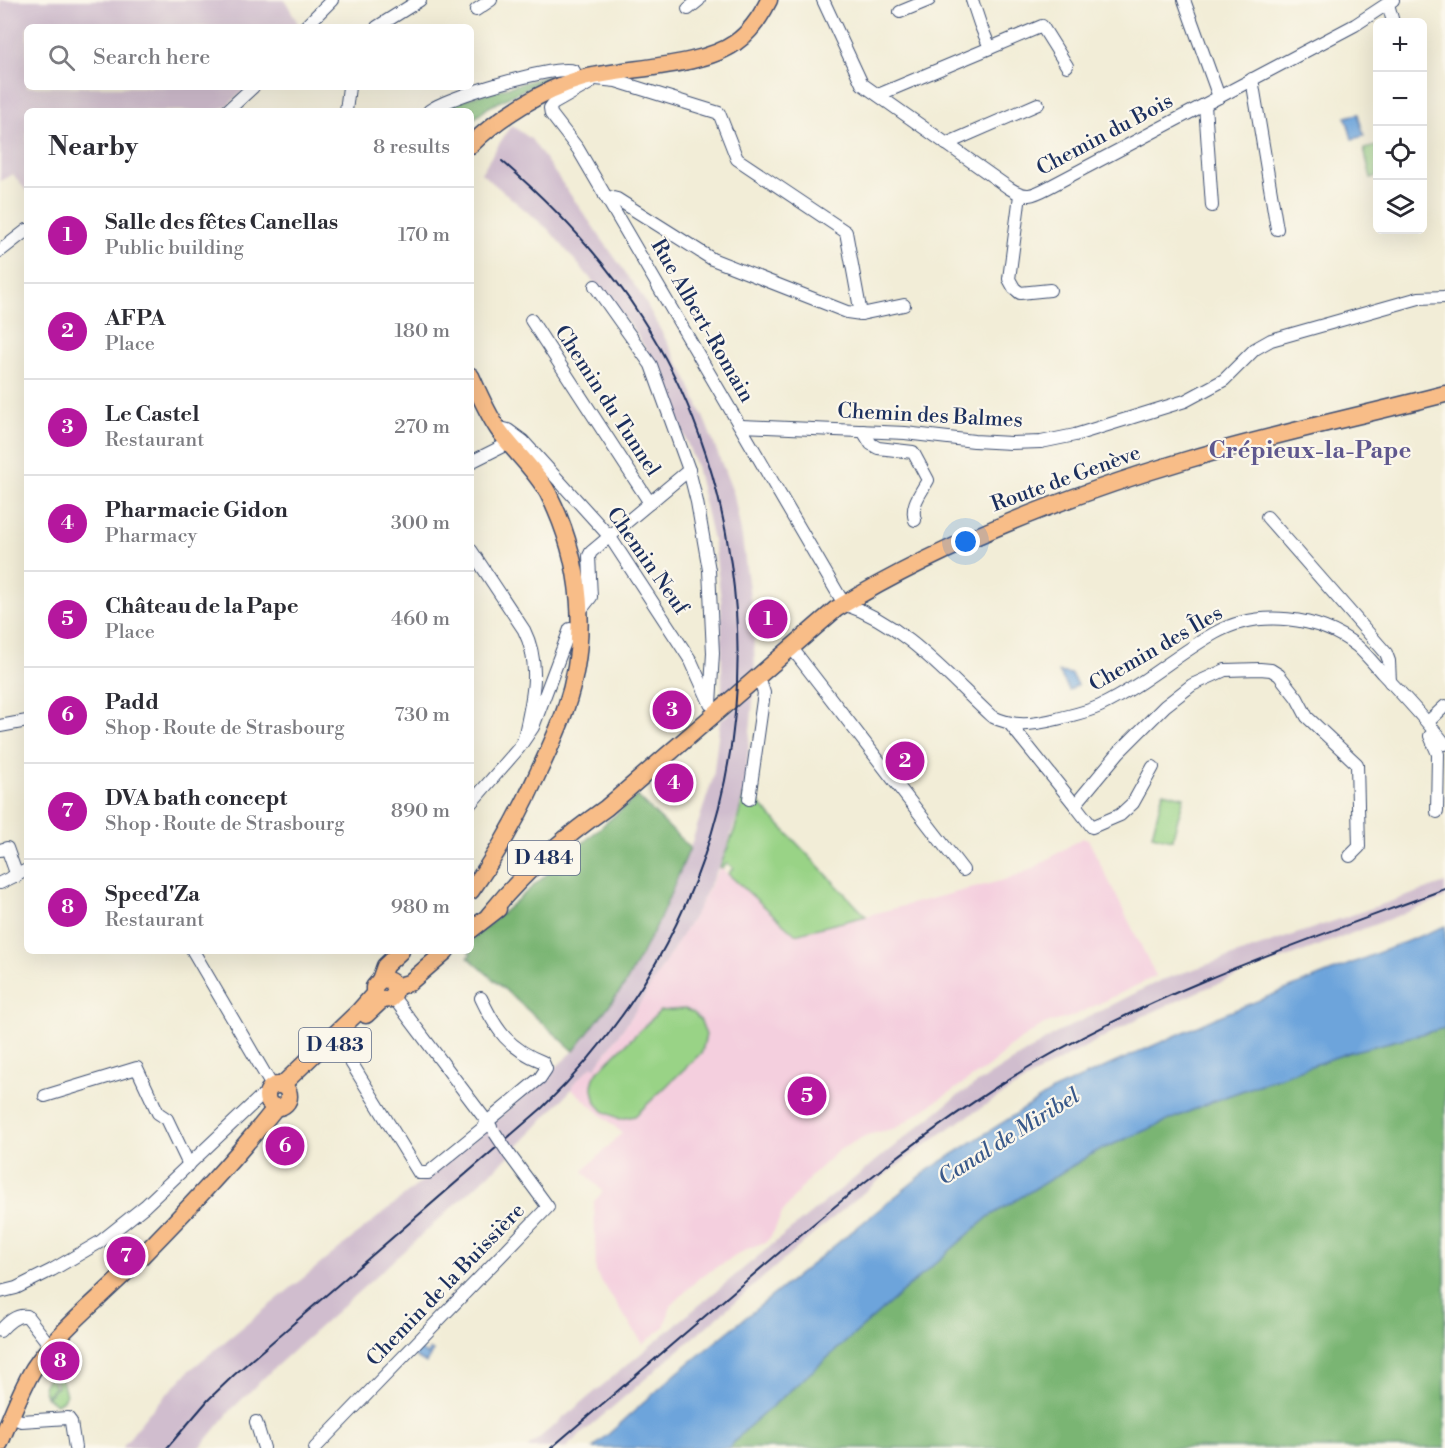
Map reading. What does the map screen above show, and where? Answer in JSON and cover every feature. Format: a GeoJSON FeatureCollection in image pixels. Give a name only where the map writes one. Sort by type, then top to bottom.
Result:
{"type":"FeatureCollection","features":[{"type":"Feature","properties":{"kind":"main road"},"geometry":{"type":"LineString","coordinates":[[474,142],[484,131],[506,116],[565,84],[592,74],[700,50],[722,41],[743,25],[760,0]]}},
{"type":"Feature","properties":{"kind":"main road"},"geometry":{"type":"LineString","coordinates":[[474,127],[482,119],[518,98],[574,71],[592,74],[697,59],[720,51],[736,43],[746,34],[761,16],[769,0]]}},
{"type":"Feature","properties":{"kind":"main road"},"geometry":{"type":"LineString","coordinates":[[474,382],[505,446],[542,502],[559,544],[569,597],[570,629],[565,672],[553,716],[506,815],[474,874]]}},
{"type":"Feature","properties":{"kind":"main road","name":"Route de Genève"},"geometry":{"type":"LineString","coordinates":[[474,928],[509,902],[713,708],[755,678],[844,604],[939,554],[996,529],[1124,480],[1192,459],[1445,394]]}},
{"type":"Feature","properties":{"kind":"main road"},"geometry":{"type":"LineString","coordinates":[[474,404],[478,414],[505,446],[542,483],[558,514],[572,556],[580,611],[574,674],[562,718],[513,825],[474,886]]}},
{"type":"Feature","properties":{"kind":"main road"},"geometry":{"type":"LineString","coordinates":[[398,954],[385,966],[386,989],[409,983],[443,954]]}},
{"type":"Feature","properties":{"kind":"main road","name":"D 483"},"geometry":{"type":"LineString","coordinates":[[272,1096],[339,1041],[386,989],[395,963],[408,954]]}},
{"type":"Feature","properties":{"kind":"main road","name":"D 483"},"geometry":{"type":"LineString","coordinates":[[0,1443],[34,1368],[51,1347],[246,1146],[272,1096],[359,1011],[386,989]]}},
{"type":"Feature","properties":{"kind":"street"},"geometry":{"type":"LineString","coordinates":[[308,24],[332,0]]}},
{"type":"Feature","properties":{"kind":"street"},"geometry":{"type":"LineString","coordinates":[[382,24],[420,0]]}},
{"type":"Feature","properties":{"kind":"street"},"geometry":{"type":"LineString","coordinates":[[476,10],[491,0]]}},
{"type":"Feature","properties":{"kind":"street"},"geometry":{"type":"LineString","coordinates":[[688,9],[699,0]]}},
{"type":"Feature","properties":{"kind":"street","name":"Chemin du Bois"},"geometry":{"type":"LineString","coordinates":[[823,0],[862,84],[1020,195],[1026,196],[1036,194],[1355,25],[1389,2]]}},
{"type":"Feature","properties":{"kind":"street"},"geometry":{"type":"LineString","coordinates":[[900,12],[928,0]]}},
{"type":"Feature","properties":{"kind":"street"},"geometry":{"type":"LineString","coordinates":[[972,0],[990,48]]}},
{"type":"Feature","properties":{"kind":"street"},"geometry":{"type":"LineString","coordinates":[[1184,0],[1219,97]]}},
{"type":"Feature","properties":{"kind":"street"},"geometry":{"type":"LineString","coordinates":[[1389,2],[1392,18]]}},
{"type":"Feature","properties":{"kind":"street"},"geometry":{"type":"LineString","coordinates":[[878,95],[1042,26],[1067,66]]}},
{"type":"Feature","properties":{"kind":"street"},"geometry":{"type":"LineString","coordinates":[[432,108],[447,100],[513,80],[557,70],[574,71]]}},
{"type":"Feature","properties":{"kind":"street"},"geometry":{"type":"LineString","coordinates":[[592,74],[719,113],[737,159],[846,232],[861,314]]}},
{"type":"Feature","properties":{"kind":"street","name":"Rue Albert-Romain"},"geometry":{"type":"LineString","coordinates":[[592,74],[590,83],[553,104],[550,108],[556,123],[578,150],[844,604]]}},
{"type":"Feature","properties":{"kind":"street"},"geometry":{"type":"LineString","coordinates":[[1252,80],[1276,229]]}},
{"type":"Feature","properties":{"kind":"street"},"geometry":{"type":"LineString","coordinates":[[230,108],[250,90]]}},
{"type":"Feature","properties":{"kind":"street"},"geometry":{"type":"LineString","coordinates":[[346,108],[349,90]]}},
{"type":"Feature","properties":{"kind":"street"},"geometry":{"type":"LineString","coordinates":[[946,144],[1038,104]]}},
{"type":"Feature","properties":{"kind":"street"},"geometry":{"type":"LineString","coordinates":[[1204,105],[1212,206]]}},
{"type":"Feature","properties":{"kind":"street"},"geometry":{"type":"LineString","coordinates":[[1020,195],[1010,279],[1014,288],[1020,293],[1050,290]]}},
{"type":"Feature","properties":{"kind":"street"},"geometry":{"type":"LineString","coordinates":[[605,196],[617,199],[712,259],[847,312],[861,314],[904,305]]}},
{"type":"Feature","properties":{"kind":"street"},"geometry":{"type":"LineString","coordinates":[[0,251],[24,232]]}},
{"type":"Feature","properties":{"kind":"street"},"geometry":{"type":"LineString","coordinates":[[595,286],[651,366],[689,470],[709,570],[713,708]]}},
{"type":"Feature","properties":{"kind":"street","name":"Chemin des Balmes"},"geometry":{"type":"LineString","coordinates":[[741,426],[905,433],[1011,443],[1041,442],[1075,435],[1185,401],[1224,380],[1262,344],[1419,298],[1445,297]]}},
{"type":"Feature","properties":{"kind":"street","name":"Chemin du Tunnel"},"geometry":{"type":"LineString","coordinates":[[531,320],[650,503]]}},
{"type":"Feature","properties":{"kind":"street","name":"Chemin Neuf"},"geometry":{"type":"LineString","coordinates":[[496,427],[508,430],[523,441],[610,537],[692,661],[713,708]]}},
{"type":"Feature","properties":{"kind":"street"},"geometry":{"type":"LineString","coordinates":[[863,431],[871,444],[878,448],[913,452],[928,480],[913,506],[915,520]]}},
{"type":"Feature","properties":{"kind":"street"},"geometry":{"type":"LineString","coordinates":[[474,461],[505,446]]}},
{"type":"Feature","properties":{"kind":"street"},"geometry":{"type":"LineString","coordinates":[[580,611],[591,597],[589,556],[689,470]]}},
{"type":"Feature","properties":{"kind":"street"},"geometry":{"type":"LineString","coordinates":[[1268,517],[1386,653],[1389,661],[1390,681]]}},
{"type":"Feature","properties":{"kind":"street"},"geometry":{"type":"LineString","coordinates":[[474,555],[531,644],[535,687],[524,738]]}},
{"type":"Feature","properties":{"kind":"street"},"geometry":{"type":"LineString","coordinates":[[844,604],[899,631],[991,716],[1010,724],[1092,827],[1120,815],[1133,803],[1153,767]]}},
{"type":"Feature","properties":{"kind":"street"},"geometry":{"type":"LineString","coordinates":[[1344,637],[1349,628],[1352,613]]}},
{"type":"Feature","properties":{"kind":"street","name":"Chemin des Îles"},"geometry":{"type":"LineString","coordinates":[[1010,724],[1018,726],[1037,724],[1098,707],[1122,695],[1216,633],[1233,625],[1258,619],[1283,618],[1318,626],[1344,637],[1358,647],[1426,720],[1445,744]]}},
{"type":"Feature","properties":{"kind":"street"},"geometry":{"type":"LineString","coordinates":[[474,800],[518,749],[533,727],[570,629]]}},
{"type":"Feature","properties":{"kind":"street"},"geometry":{"type":"LineString","coordinates":[[791,647],[963,870]]}},
{"type":"Feature","properties":{"kind":"street"},"geometry":{"type":"LineString","coordinates":[[1075,805],[1119,752],[1165,706],[1192,685],[1225,670],[1271,670],[1279,675],[1297,698],[1307,717],[1357,764],[1359,847],[1350,856]]}},
{"type":"Feature","properties":{"kind":"street"},"geometry":{"type":"LineString","coordinates":[[749,799],[764,693],[755,678]]}},
{"type":"Feature","properties":{"kind":"street"},"geometry":{"type":"LineString","coordinates":[[1437,812],[1438,754],[1427,730],[1426,720],[1445,706]]}},
{"type":"Feature","properties":{"kind":"street"},"geometry":{"type":"LineString","coordinates":[[0,726],[24,722]]}},
{"type":"Feature","properties":{"kind":"street"},"geometry":{"type":"LineString","coordinates":[[0,850],[7,848],[22,873],[0,883]]}},
{"type":"Feature","properties":{"kind":"street"},"geometry":{"type":"LineString","coordinates":[[0,1292],[16,1288],[100,1242],[272,1096],[195,954]]}},
{"type":"Feature","properties":{"kind":"street","name":"Chemin de la Buissière"},"geometry":{"type":"LineString","coordinates":[[315,1448],[548,1207],[386,989]]}},
{"type":"Feature","properties":{"kind":"street"},"geometry":{"type":"LineString","coordinates":[[339,1041],[419,1173],[428,1173],[490,1126],[540,1078],[546,1069],[543,1062],[509,1043],[497,1029],[481,998]]}},
{"type":"Feature","properties":{"kind":"street"},"geometry":{"type":"LineString","coordinates":[[45,1096],[137,1068],[159,1113],[167,1119],[189,1165]]}},
{"type":"Feature","properties":{"kind":"street"},"geometry":{"type":"LineString","coordinates":[[0,1301],[13,1294],[16,1288]]}},
{"type":"Feature","properties":{"kind":"street"},"geometry":{"type":"LineString","coordinates":[[0,1331],[18,1316],[27,1316],[51,1347]]}},
{"type":"Feature","properties":{"kind":"street"},"geometry":{"type":"LineString","coordinates":[[11,1417],[21,1421],[68,1418],[71,1422],[75,1448]]}},
{"type":"Feature","properties":{"kind":"street"},"geometry":{"type":"LineString","coordinates":[[256,1422],[264,1448]]}},
{"type":"Feature","properties":{"kind":"shaded area"},"geometry":{"type":"Polygon","coordinates":[[[0,0],[285,0],[298,24],[24,24],[24,90],[244,90],[223,108],[24,108],[24,188],[13,174],[0,181],[0,0]]]}},
{"type":"Feature","properties":{"kind":"shaded area"},"geometry":{"type":"Polygon","coordinates":[[[511,125],[531,139],[642,296],[686,377],[734,495],[753,618],[755,669],[722,698],[721,600],[715,549],[696,466],[659,370],[631,326],[549,230],[481,173],[511,125]]]}},
{"type":"Feature","properties":{"kind":"shaded area"},"geometry":{"type":"Polygon","coordinates":[[[754,691],[744,795],[724,856],[698,909],[632,1016],[595,1068],[592,1066],[572,1085],[572,1089],[507,1158],[273,1369],[232,1409],[200,1448],[122,1448],[146,1416],[190,1370],[485,1130],[574,1051],[624,986],[658,923],[690,848],[713,778],[720,721],[754,691]]]}},
{"type":"Feature","properties":{"kind":"shaded area"},"geometry":{"type":"Polygon","coordinates":[[[1082,838],[1088,839],[1156,976],[1071,1017],[1044,1024],[1008,1048],[994,1063],[896,1128],[867,1135],[839,1150],[811,1176],[782,1213],[766,1243],[747,1249],[700,1277],[671,1306],[664,1327],[643,1344],[596,1273],[594,1201],[603,1192],[583,1171],[622,1133],[572,1089],[572,1085],[592,1066],[595,1068],[632,1016],[698,909],[720,867],[795,934],[1004,880],[1032,869],[1082,838]]]}},
{"type":"Feature","properties":{"kind":"shaded area"},"geometry":{"type":"Polygon","coordinates":[[[1445,883],[1445,898],[1204,989],[1137,1019],[1044,1069],[949,1128],[890,1171],[565,1448],[527,1448],[779,1239],[954,1098],[1055,1034],[1159,981],[1445,883]]]}},
{"type":"Feature","properties":{"kind":"green space"},"geometry":{"type":"Polygon","coordinates":[[[555,74],[489,107],[474,119],[474,108],[439,108],[555,74]]]}},
{"type":"Feature","properties":{"kind":"green space"},"geometry":{"type":"Polygon","coordinates":[[[1373,147],[1373,177],[1371,178],[1364,149],[1373,147]]]}},
{"type":"Feature","properties":{"kind":"green space"},"geometry":{"type":"Polygon","coordinates":[[[1163,792],[1184,797],[1172,840],[1152,835],[1163,792]]]}},
{"type":"Feature","properties":{"kind":"green space"},"geometry":{"type":"Polygon","coordinates":[[[744,795],[752,796],[866,916],[795,934],[728,874],[733,868],[727,863],[722,868],[720,867],[735,829],[744,795]]]}},
{"type":"Feature","properties":{"kind":"green space"},"geometry":{"type":"Polygon","coordinates":[[[637,796],[690,848],[658,923],[624,986],[574,1051],[468,957],[474,954],[474,937],[637,796]]]}},
{"type":"Feature","properties":{"kind":"green space"},"geometry":{"type":"Polygon","coordinates":[[[685,1009],[694,1013],[701,1021],[706,1035],[702,1052],[635,1116],[620,1119],[603,1111],[596,1103],[592,1085],[598,1071],[660,1011],[685,1009]]]}},
{"type":"Feature","properties":{"kind":"green space"},"geometry":{"type":"Polygon","coordinates":[[[1445,1028],[1445,1448],[729,1448],[745,1430],[988,1217],[1095,1152],[1216,1100],[1350,1052],[1445,1028]]]}},
{"type":"Feature","properties":{"kind":"green space"},"geometry":{"type":"Polygon","coordinates":[[[56,1366],[66,1395],[56,1404],[47,1397],[57,1388],[52,1370],[52,1367],[56,1366]]]}},
{"type":"Feature","properties":{"kind":"green space"},"geometry":{"type":"Polygon","coordinates":[[[50,1375],[55,1387],[46,1396],[43,1386],[50,1375]]]}},
{"type":"Feature","properties":{"kind":"water"},"geometry":{"type":"Polygon","coordinates":[[[1358,114],[1364,136],[1352,139],[1346,117],[1358,114]]]}},
{"type":"Feature","properties":{"kind":"water"},"geometry":{"type":"Polygon","coordinates":[[[1059,672],[1071,674],[1078,685],[1069,690],[1059,672]]]}},
{"type":"Feature","properties":{"kind":"water","name":"Canal de Miribel"},"geometry":{"type":"Polygon","coordinates":[[[1445,926],[1445,1028],[1350,1052],[1216,1100],[1095,1152],[988,1217],[745,1430],[729,1448],[593,1448],[677,1373],[928,1170],[1054,1090],[1222,1015],[1445,926]]]}},
{"type":"Feature","properties":{"kind":"water"},"geometry":{"type":"Polygon","coordinates":[[[418,1348],[428,1355],[429,1349],[433,1351],[426,1363],[413,1355],[418,1348]]]}},
{"type":"Feature","properties":{"kind":"railway"},"geometry":{"type":"LineString","coordinates":[[167,1448],[209,1399],[234,1375],[542,1108],[594,1052],[638,991],[675,927],[703,859],[723,788],[735,715],[737,640],[726,531],[700,436],[674,375],[658,345],[611,274],[541,196],[502,161]]}},
{"type":"Feature","properties":{"kind":"railway"},"geometry":{"type":"LineString","coordinates":[[551,1448],[780,1252],[884,1167],[956,1114],[1032,1065],[1081,1038],[1183,990],[1235,968],[1445,889]]}},
{"type":"Feature","properties":{"kind":"place","name":"Salle des fêtes Canellas"},"geometry":{"type":"Point","coordinates":[768,619]}},
{"type":"Feature","properties":{"kind":"place","name":"Le Castel"},"geometry":{"type":"Point","coordinates":[672,710]}},
{"type":"Feature","properties":{"kind":"place","name":"AFPA"},"geometry":{"type":"Point","coordinates":[905,761]}},
{"type":"Feature","properties":{"kind":"place","name":"Pharmacie Gidon"},"geometry":{"type":"Point","coordinates":[674,783]}},
{"type":"Feature","properties":{"kind":"place","name":"Château de la Pape"},"geometry":{"type":"Point","coordinates":[807,1096]}},
{"type":"Feature","properties":{"kind":"place","name":"Padd"},"geometry":{"type":"Point","coordinates":[285,1146]}},
{"type":"Feature","properties":{"kind":"place","name":"DVA bath concept"},"geometry":{"type":"Point","coordinates":[126,1256]}},
{"type":"Feature","properties":{"kind":"place","name":"Speed'Za"},"geometry":{"type":"Point","coordinates":[60,1361]}},
{"type":"Feature","properties":{"kind":"district","name":"Crépieux-la-Pape"},"geometry":{"type":"Point","coordinates":[1310,451]}}]}
